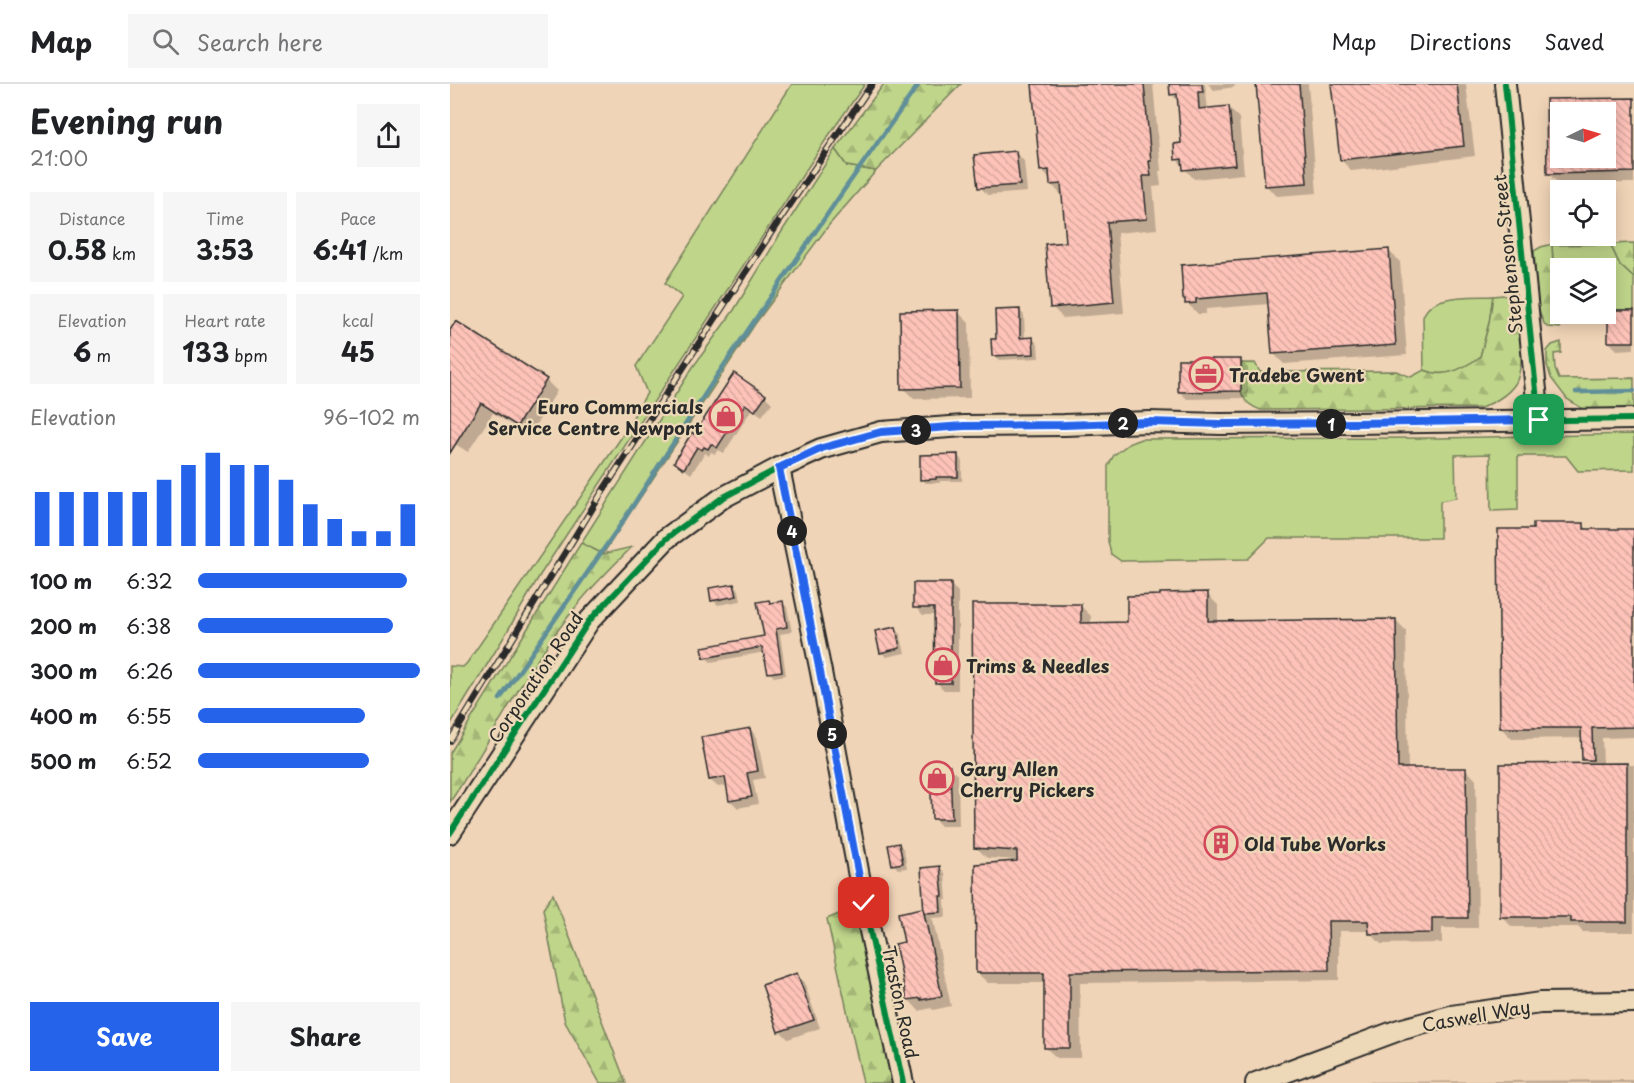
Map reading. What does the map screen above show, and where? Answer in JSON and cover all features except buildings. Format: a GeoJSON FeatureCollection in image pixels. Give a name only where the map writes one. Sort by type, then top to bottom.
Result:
{"type":"FeatureCollection","features":[{"type":"Feature","properties":{"kind":"street","name":"Stephenson Street"},"geometry":{"type":"LineString","coordinates":[[1505,84],[1539,420]]}},
{"type":"Feature","properties":{"kind":"street","name":"Corporation Road"},"geometry":{"type":"LineString","coordinates":[[450,833],[589,621],[667,538],[722,498],[822,448],[881,432],[964,426],[1149,422],[1310,424],[1634,419]]}},
{"type":"Feature","properties":{"kind":"street","name":"Traston Road"},"geometry":{"type":"LineString","coordinates":[[779,468],[864,903],[903,1083]]}},
{"type":"Feature","properties":{"kind":"street","name":"Caswell Way"},"geometry":{"type":"LineString","coordinates":[[1256,1083],[1399,1030],[1451,1016],[1540,1003],[1634,1002]]}},
{"type":"Feature","properties":{"kind":"green space"},"geometry":{"type":"Polygon","coordinates":[[[792,84],[865,84],[827,138],[540,575],[450,725],[450,666],[463,667],[467,663],[621,438],[647,393],[636,366],[682,297],[665,283],[792,84]]]}},
{"type":"Feature","properties":{"kind":"green space"},"geometry":{"type":"Polygon","coordinates":[[[884,84],[961,84],[876,171],[847,166],[835,149],[884,84]]]}},
{"type":"Feature","properties":{"kind":"green space"},"geometry":{"type":"Polygon","coordinates":[[[835,149],[847,166],[876,171],[829,225],[755,324],[603,554],[581,543],[693,367],[734,310],[835,149]]]}},
{"type":"Feature","properties":{"kind":"green space"},"geometry":{"type":"Polygon","coordinates":[[[1634,243],[1634,278],[1620,265],[1611,246],[1616,246],[1616,244],[1634,243]]]}},
{"type":"Feature","properties":{"kind":"green space"},"geometry":{"type":"Polygon","coordinates":[[[1552,246],[1611,246],[1620,265],[1634,278],[1634,310],[1616,310],[1616,258],[1553,258],[1552,246]]]}},
{"type":"Feature","properties":{"kind":"green space"},"geometry":{"type":"Polygon","coordinates":[[[1552,246],[1550,324],[1560,324],[1560,328],[1547,327],[1540,313],[1536,292],[1534,251],[1541,247],[1552,246]]]}},
{"type":"Feature","properties":{"kind":"green space"},"geometry":{"type":"Polygon","coordinates":[[[1503,295],[1512,299],[1520,315],[1522,354],[1520,367],[1512,388],[1500,398],[1481,408],[1261,410],[1247,402],[1241,392],[1241,363],[1255,363],[1260,372],[1396,371],[1411,377],[1424,370],[1432,373],[1446,373],[1460,369],[1480,357],[1493,296],[1503,295]]]}},
{"type":"Feature","properties":{"kind":"green space"},"geometry":{"type":"Polygon","coordinates":[[[1493,296],[1480,357],[1460,369],[1446,373],[1432,373],[1424,370],[1423,317],[1427,309],[1443,300],[1453,298],[1493,296]]]}},
{"type":"Feature","properties":{"kind":"green space"},"geometry":{"type":"Polygon","coordinates":[[[1561,342],[1561,353],[1554,354],[1555,369],[1559,379],[1634,378],[1634,408],[1583,409],[1567,399],[1551,378],[1547,365],[1547,351],[1552,345],[1561,342]]]}},
{"type":"Feature","properties":{"kind":"green space"},"geometry":{"type":"Polygon","coordinates":[[[1634,434],[1634,470],[1578,471],[1566,456],[1518,456],[1518,510],[1491,511],[1490,454],[1455,455],[1456,498],[1440,501],[1440,538],[1269,538],[1248,559],[1121,561],[1111,554],[1108,541],[1108,466],[1114,455],[1130,443],[1141,439],[1440,438],[1634,434]]]}},
{"type":"Feature","properties":{"kind":"green space"},"geometry":{"type":"Polygon","coordinates":[[[581,543],[603,554],[632,547],[588,592],[557,631],[450,802],[450,753],[581,543]]]}},
{"type":"Feature","properties":{"kind":"green space"},"geometry":{"type":"Polygon","coordinates":[[[553,894],[626,1083],[600,1083],[565,1022],[543,909],[553,894]]]}},
{"type":"Feature","properties":{"kind":"green space"},"geometry":{"type":"Polygon","coordinates":[[[864,903],[903,1083],[863,1083],[827,919],[864,903]]]}},
{"type":"Feature","properties":{"kind":"waterway"},"geometry":{"type":"LineString","coordinates":[[500,699],[621,524],[718,374],[919,84]]}},
{"type":"Feature","properties":{"kind":"waterway"},"geometry":{"type":"LineString","coordinates":[[1576,392],[1634,391]]}},
{"type":"Feature","properties":{"kind":"railway"},"geometry":{"type":"LineString","coordinates":[[450,741],[601,494],[776,225],[872,84]]}},
{"type":"Feature","properties":{"kind":"cycle path"},"geometry":{"type":"LineString","coordinates":[[1505,84],[1539,420]]}},
{"type":"Feature","properties":{"kind":"cycle path"},"geometry":{"type":"LineString","coordinates":[[450,833],[589,621],[667,538],[722,498],[821,449],[881,432],[964,426],[1149,422],[1221,424],[1634,419]]}},
{"type":"Feature","properties":{"kind":"cycle path"},"geometry":{"type":"LineString","coordinates":[[779,468],[821,672],[864,903],[903,1083]]}},
{"type":"Feature","properties":{"kind":"place","name":"Tradebe Gwent"},"geometry":{"type":"Point","coordinates":[1206,374]}},
{"type":"Feature","properties":{"kind":"place","name":"Euro Commercials Service Centre Newport"},"geometry":{"type":"Point","coordinates":[726,416]}},
{"type":"Feature","properties":{"kind":"place","name":"Trims & Needles"},"geometry":{"type":"Point","coordinates":[943,665]}},
{"type":"Feature","properties":{"kind":"place","name":"Gary Allen Cherry Pickers"},"geometry":{"type":"Point","coordinates":[937,778]}},
{"type":"Feature","properties":{"kind":"place","name":"Old Tube Works"},"geometry":{"type":"Point","coordinates":[1221,843]}},
{"type":"Feature","properties":{"kind":"route"},"geometry":{"type":"LineString","coordinates":[[864,903],[779,468],[822,448],[881,432],[964,426],[1149,422],[1221,424],[1539,420]]}}]}
